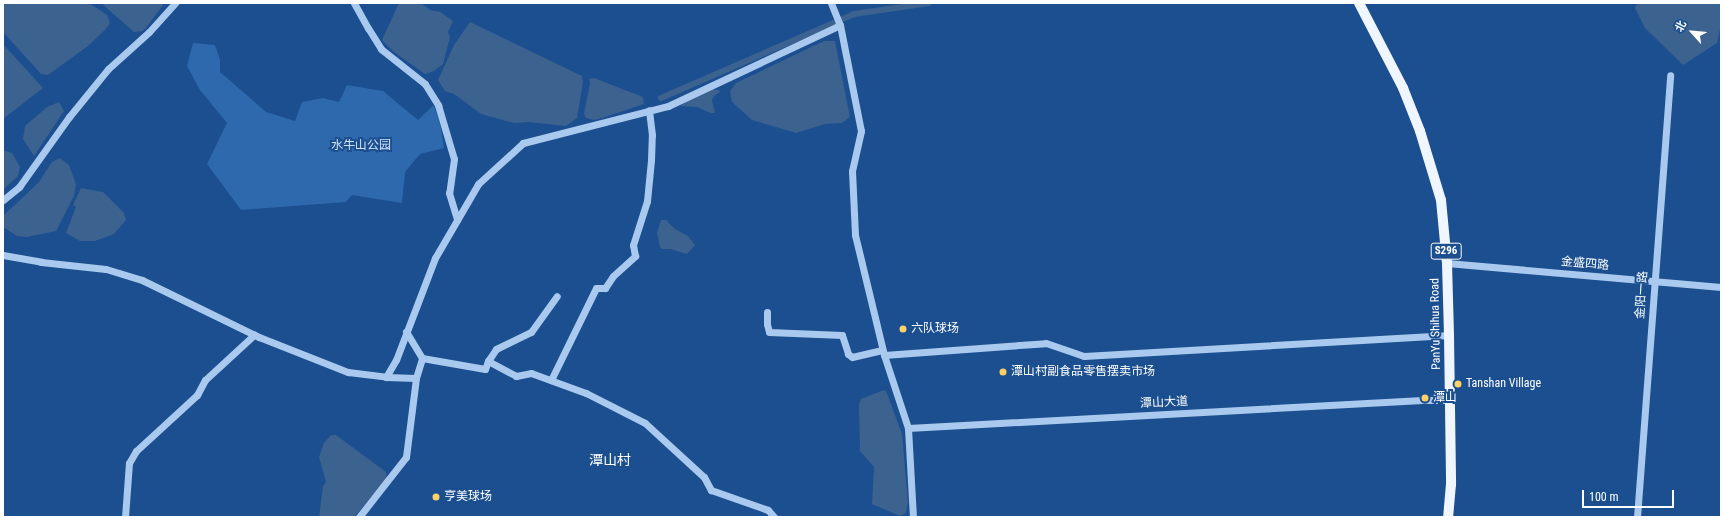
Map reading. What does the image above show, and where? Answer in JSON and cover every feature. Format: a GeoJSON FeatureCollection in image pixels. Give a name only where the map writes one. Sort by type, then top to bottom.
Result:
{"type":"FeatureCollection","features":[{"type":"Feature","properties":{"kind":"main road","name":"PanYu Shihua Road"},"geometry":{"type":"LineString","coordinates":[[1359,3],[1403,88],[1420,131],[1441,200],[1447,263],[1449,335],[1451,484],[1448,517]]}},
{"type":"Feature","properties":{"kind":"street"},"geometry":{"type":"LineString","coordinates":[[3,200],[19,187],[69,117],[108,69],[149,32],[175,3]]}},
{"type":"Feature","properties":{"kind":"street"},"geometry":{"type":"LineString","coordinates":[[354,3],[381,49],[425,84],[438,105],[454,159],[449,193],[457,220]]}},
{"type":"Feature","properties":{"kind":"street"},"geometry":{"type":"LineString","coordinates":[[832,6],[840,25],[861,131],[852,172],[855,235],[883,352],[908,428],[913,517]]}},
{"type":"Feature","properties":{"kind":"street"},"geometry":{"type":"LineString","coordinates":[[386,377],[396,360],[434,258],[478,184],[523,143],[668,106],[840,25]]}},
{"type":"Feature","properties":{"kind":"street","name":"金阳一路"},"geometry":{"type":"LineString","coordinates":[[1637,517],[1670,75]]}},
{"type":"Feature","properties":{"kind":"street"},"geometry":{"type":"LineString","coordinates":[[551,380],[596,288],[604,288],[613,276],[635,256],[633,245],[647,201],[651,160],[652,135],[649,110]]}},
{"type":"Feature","properties":{"kind":"street"},"geometry":{"type":"LineString","coordinates":[[3,255],[41,262],[106,269],[142,280],[254,335],[348,372],[386,377],[416,378]]}},
{"type":"Feature","properties":{"kind":"street","name":"金盛四路"},"geometry":{"type":"LineString","coordinates":[[1447,263],[1721,286]]}},
{"type":"Feature","properties":{"kind":"street"},"geometry":{"type":"LineString","coordinates":[[422,358],[485,369],[488,361],[496,349],[531,332],[556,296]]}},
{"type":"Feature","properties":{"kind":"street"},"geometry":{"type":"LineString","coordinates":[[767,312],[769,332],[842,335],[848,354],[852,357],[883,352],[1046,342],[1084,356],[1449,335]]}},
{"type":"Feature","properties":{"kind":"street"},"geometry":{"type":"LineString","coordinates":[[359,517],[406,457],[416,378],[422,358],[406,331]]}},
{"type":"Feature","properties":{"kind":"street"},"geometry":{"type":"LineString","coordinates":[[125,517],[129,463],[136,451],[197,395],[205,380],[254,335]]}},
{"type":"Feature","properties":{"kind":"street"},"geometry":{"type":"LineString","coordinates":[[488,361],[516,376],[531,373],[586,393],[645,423],[704,476],[711,490],[768,510],[774,517]]}},
{"type":"Feature","properties":{"kind":"street","name":"潭山大道"},"geometry":{"type":"LineString","coordinates":[[908,428],[1425,400],[1450,400]]}},
{"type":"Feature","properties":{"kind":"green space","name":"水牛山公园"},"geometry":{"type":"Polygon","coordinates":[[[193,43],[215,45],[220,60],[220,72],[266,112],[295,121],[302,102],[323,98],[339,102],[347,85],[383,91],[418,120],[434,105],[441,128],[444,148],[420,154],[405,172],[402,203],[352,195],[346,202],[241,210],[207,164],[227,123],[200,90],[187,66],[193,43]]]}},
{"type":"Feature","properties":{"kind":"shaded area"},"geometry":{"type":"Polygon","coordinates":[[[3,3],[89,3],[107,15],[110,23],[105,30],[88,46],[48,75],[41,74],[3,32],[3,3]]]}},
{"type":"Feature","properties":{"kind":"shaded area"},"geometry":{"type":"Polygon","coordinates":[[[101,3],[163,3],[163,5],[145,29],[134,32],[101,3]]]}},
{"type":"Feature","properties":{"kind":"shaded area"},"geometry":{"type":"Polygon","coordinates":[[[399,3],[421,3],[430,10],[440,12],[453,21],[448,32],[450,37],[443,64],[434,71],[425,74],[394,52],[382,40],[399,3]]]}},
{"type":"Feature","properties":{"kind":"shaded area"},"geometry":{"type":"Polygon","coordinates":[[[1637,3],[1721,3],[1721,25],[1717,43],[1683,65],[1645,28],[1635,8],[1637,3]]]}},
{"type":"Feature","properties":{"kind":"shaded area"},"geometry":{"type":"Polygon","coordinates":[[[470,22],[582,76],[583,82],[577,118],[566,126],[528,122],[514,123],[481,114],[454,94],[445,91],[438,80],[454,45],[470,22]]]}},
{"type":"Feature","properties":{"kind":"shaded area"},"geometry":{"type":"Polygon","coordinates":[[[824,41],[835,41],[850,117],[842,123],[825,124],[796,133],[752,120],[732,102],[730,91],[736,83],[824,41]]]}},
{"type":"Feature","properties":{"kind":"shaded area"},"geometry":{"type":"Polygon","coordinates":[[[3,44],[43,88],[3,119],[3,44]]]}},
{"type":"Feature","properties":{"kind":"shaded area"},"geometry":{"type":"Polygon","coordinates":[[[594,78],[643,97],[644,104],[594,120],[586,118],[584,114],[590,83],[589,79],[594,78]]]}},
{"type":"Feature","properties":{"kind":"shaded area"},"geometry":{"type":"Polygon","coordinates":[[[713,89],[721,91],[714,96],[712,100],[715,113],[711,113],[697,107],[680,106],[696,95],[713,89]]]}},
{"type":"Feature","properties":{"kind":"shaded area"},"geometry":{"type":"Polygon","coordinates":[[[59,102],[64,111],[34,156],[23,139],[25,126],[47,107],[59,102]]]}},
{"type":"Feature","properties":{"kind":"shaded area"},"geometry":{"type":"Polygon","coordinates":[[[3,150],[12,153],[20,167],[18,176],[3,190],[3,150]]]}},
{"type":"Feature","properties":{"kind":"shaded area"},"geometry":{"type":"Polygon","coordinates":[[[60,158],[69,165],[76,184],[74,196],[56,231],[27,237],[17,236],[3,227],[3,216],[39,182],[52,162],[60,158]]]}},
{"type":"Feature","properties":{"kind":"shaded area"},"geometry":{"type":"Polygon","coordinates":[[[81,188],[103,192],[124,213],[126,220],[114,234],[95,241],[80,241],[66,233],[76,207],[73,205],[81,188]]]}},
{"type":"Feature","properties":{"kind":"shaded area"},"geometry":{"type":"Polygon","coordinates":[[[661,220],[666,220],[675,229],[688,236],[695,245],[687,254],[670,249],[662,249],[660,247],[657,233],[661,220]]]}},
{"type":"Feature","properties":{"kind":"shaded area"},"geometry":{"type":"Polygon","coordinates":[[[884,390],[886,391],[902,434],[908,502],[906,513],[900,516],[872,504],[874,467],[860,451],[859,405],[861,399],[884,390]]]}},
{"type":"Feature","properties":{"kind":"shaded area"},"geometry":{"type":"Polygon","coordinates":[[[331,435],[336,435],[386,472],[387,478],[354,517],[319,517],[323,486],[326,482],[319,457],[324,443],[331,435]]]}},
{"type":"Feature","properties":{"kind":"waterway"},"geometry":{"type":"LineString","coordinates":[[661,98],[854,14],[929,3]]}},
{"type":"Feature","properties":{"kind":"place","name":"六队球场"},"geometry":{"type":"Point","coordinates":[903,329]}},
{"type":"Feature","properties":{"kind":"place","name":"潭山村副食品零售摆卖市场"},"geometry":{"type":"Point","coordinates":[1003,372]}},
{"type":"Feature","properties":{"kind":"place","name":"Tanshan Village"},"geometry":{"type":"Point","coordinates":[1458,384]}},
{"type":"Feature","properties":{"kind":"place","name":"潭山"},"geometry":{"type":"Point","coordinates":[1425,398]}},
{"type":"Feature","properties":{"kind":"place","name":"亨美球场"},"geometry":{"type":"Point","coordinates":[436,497]}},
{"type":"Feature","properties":{"kind":"district","name":"潭山村"},"geometry":{"type":"Point","coordinates":[610,460]}}]}
